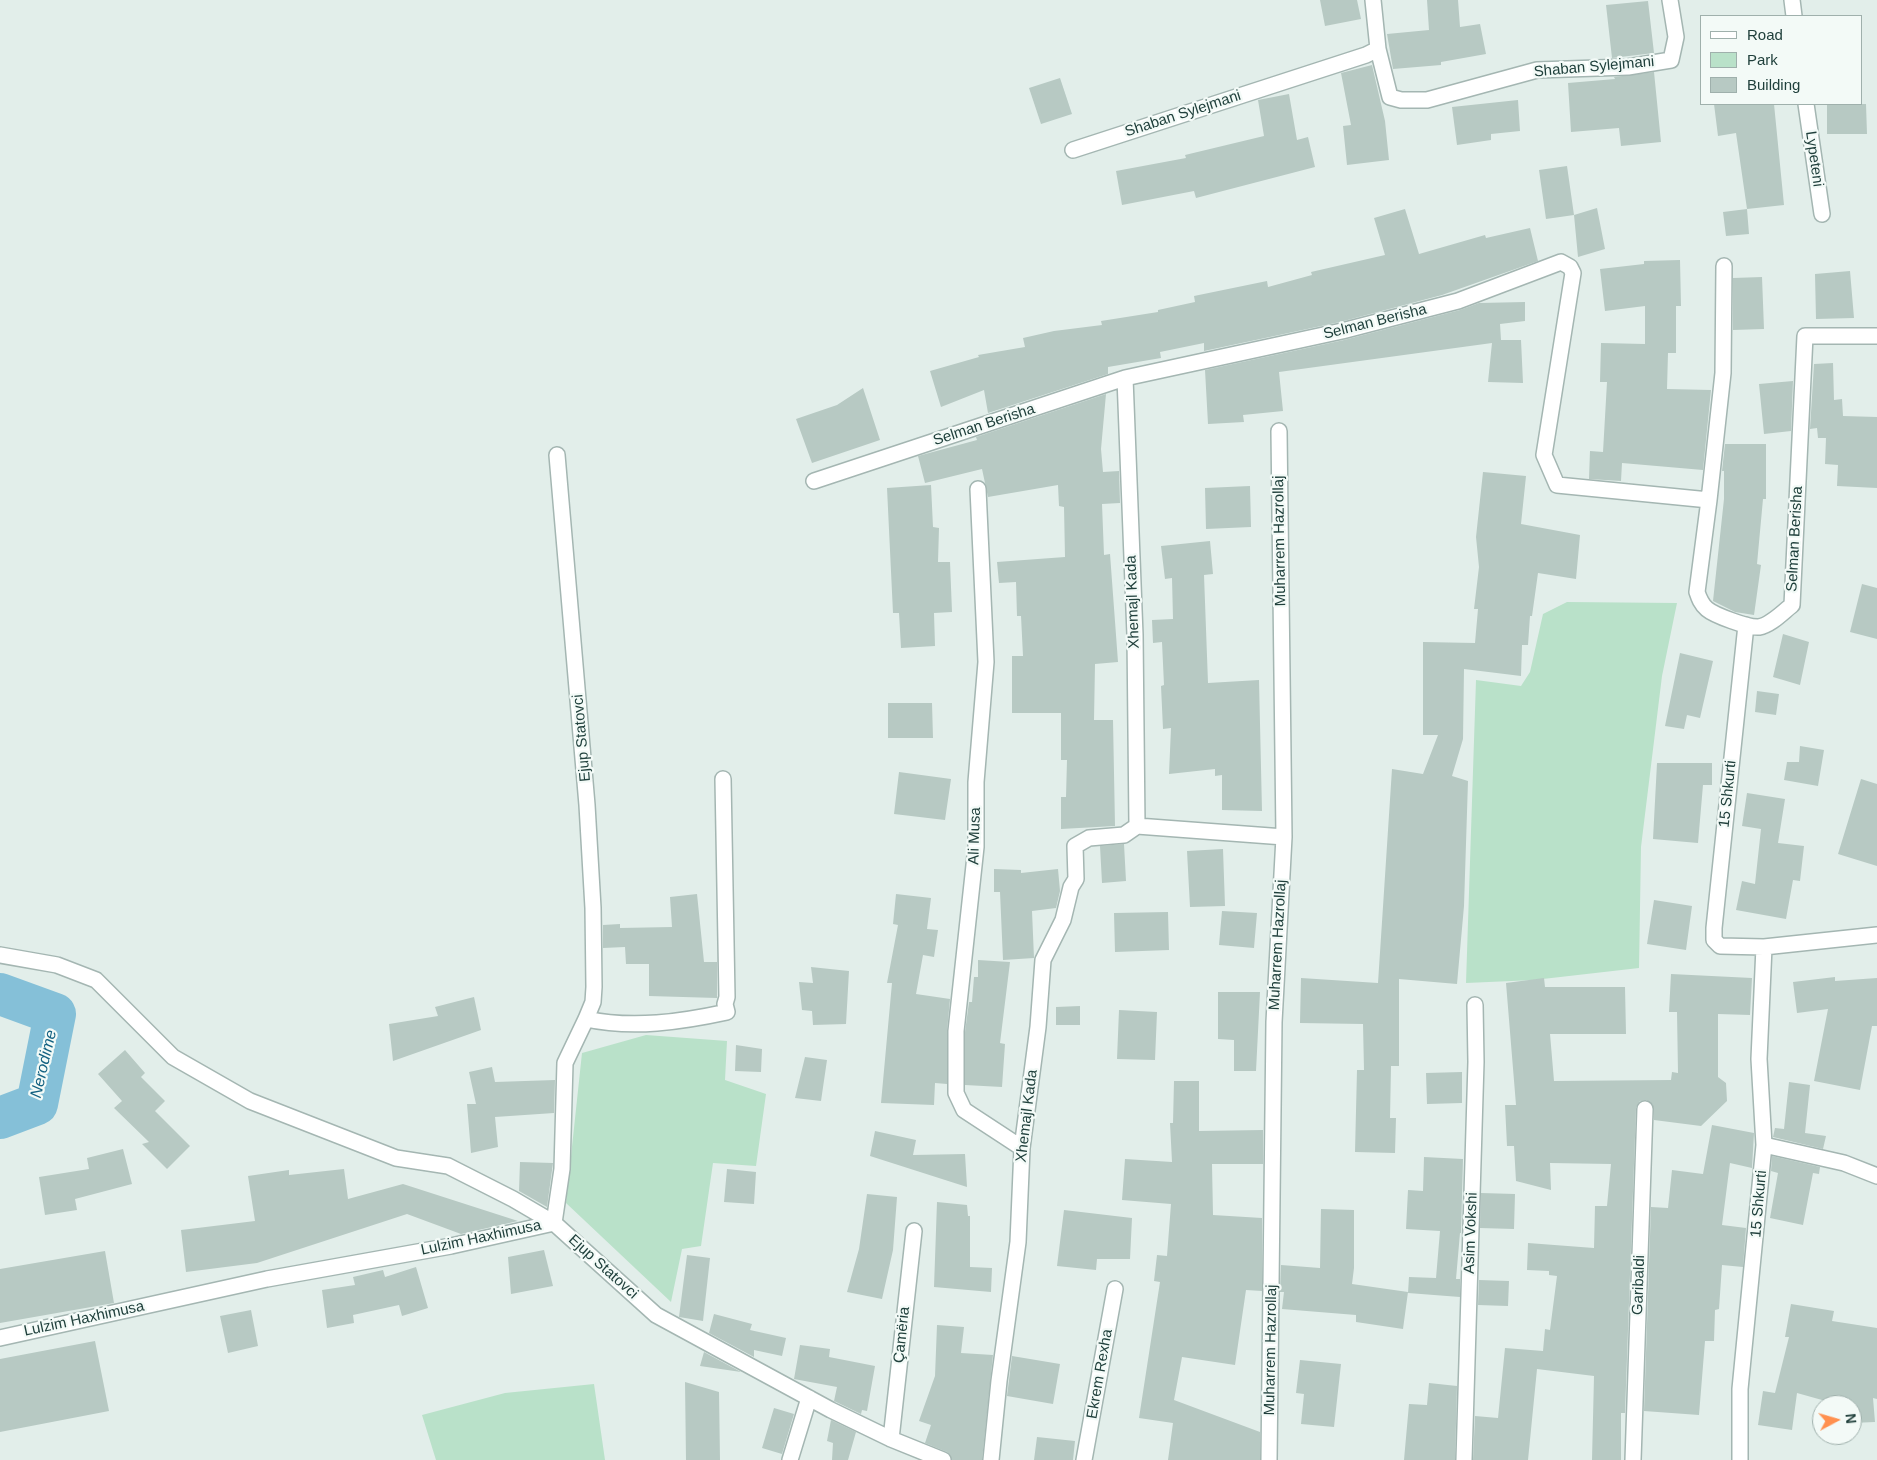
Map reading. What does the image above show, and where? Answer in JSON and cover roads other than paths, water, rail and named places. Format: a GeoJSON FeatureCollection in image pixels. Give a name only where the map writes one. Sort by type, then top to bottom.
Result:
{"type":"FeatureCollection","features":[{"type":"Feature","properties":{"kind":"street","name":"Shaban Sylejmani"},"geometry":{"type":"LineString","coordinates":[[1373,0],[1378,48],[1390,98],[1401,100],[1427,100],[1537,70],[1628,67],[1671,60],[1676,37],[1670,0]]}},
{"type":"Feature","properties":{"kind":"street"},"geometry":{"type":"LineString","coordinates":[[1792,0],[1794,15]]}},
{"type":"Feature","properties":{"kind":"street","name":"Shaban Sylejmani"},"geometry":{"type":"LineString","coordinates":[[1073,150],[1366,55],[1378,48]]}},
{"type":"Feature","properties":{"kind":"street","name":"Lypeteni"},"geometry":{"type":"LineString","coordinates":[[1806,105],[1822,214]]}},
{"type":"Feature","properties":{"kind":"street","name":"Selman Berisha"},"geometry":{"type":"LineString","coordinates":[[814,481],[1125,378],[1342,331],[1458,300],[1561,262],[1570,267],[1573,273],[1544,455],[1557,486],[1709,500]]}},
{"type":"Feature","properties":{"kind":"street","name":"Selman Berisha"},"geometry":{"type":"LineString","coordinates":[[1724,266],[1723,374],[1697,592],[1707,610],[1746,625],[1760,627],[1772,621],[1792,605],[1805,336],[1877,336]]}},
{"type":"Feature","properties":{"kind":"street","name":"Xhemajl Kada"},"geometry":{"type":"LineString","coordinates":[[1125,378],[1135,635],[1137,826]]}},
{"type":"Feature","properties":{"kind":"street","name":"Muharrem Hazrollaj"},"geometry":{"type":"LineString","coordinates":[[1269,1460],[1274,1022],[1284,837],[1279,431]]}},
{"type":"Feature","properties":{"kind":"street","name":"Ejup Statovci"},"geometry":{"type":"LineString","coordinates":[[557,455],[580,716],[593,908],[594,994],[586,1019],[565,1063],[562,1168],[554,1223],[656,1315],[809,1398],[891,1439],[943,1460]]}},
{"type":"Feature","properties":{"kind":"street","name":"Ali Musa"},"geometry":{"type":"LineString","coordinates":[[978,489],[986,662],[976,782],[976,846],[956,1031],[956,1093],[964,1110],[1022,1148]]}},
{"type":"Feature","properties":{"kind":"street","name":"15 Shkurti"},"geometry":{"type":"LineString","coordinates":[[1746,625],[1714,940],[1720,946],[1764,947],[1877,936]]}},
{"type":"Feature","properties":{"kind":"street"},"geometry":{"type":"LineString","coordinates":[[586,1019],[609,1024],[684,1022],[727,1012],[725,1004],[727,997],[723,779]]}},
{"type":"Feature","properties":{"kind":"street","name":"Xhemajl Kada"},"geometry":{"type":"LineString","coordinates":[[991,1460],[1018,1242],[1022,1148],[1038,1027],[1043,960],[1063,920],[1071,886],[1076,879],[1075,846],[1089,838],[1124,835],[1137,826],[1284,837]]}},
{"type":"Feature","properties":{"kind":"street","name":"15 Shkurti"},"geometry":{"type":"LineString","coordinates":[[1740,1460],[1740,1389],[1764,1145],[1758,1060],[1764,947]]}},
{"type":"Feature","properties":{"kind":"street","name":"Lulzim Haxhimusa"},"geometry":{"type":"LineString","coordinates":[[0,955],[56,965],[96,980],[173,1057],[250,1101],[396,1158],[448,1166],[513,1199],[554,1223]]}},
{"type":"Feature","properties":{"kind":"street","name":"Asim Vokshi"},"geometry":{"type":"LineString","coordinates":[[1464,1460],[1476,1062],[1475,1005]]}},
{"type":"Feature","properties":{"kind":"street","name":"Garibaldi"},"geometry":{"type":"LineString","coordinates":[[1633,1460],[1645,1109]]}},
{"type":"Feature","properties":{"kind":"street"},"geometry":{"type":"LineString","coordinates":[[1764,1145],[1844,1164],[1877,1176]]}},
{"type":"Feature","properties":{"kind":"street","name":"Lulzim Haxhimusa"},"geometry":{"type":"LineString","coordinates":[[0,1338],[267,1279],[450,1246],[554,1223]]}},
{"type":"Feature","properties":{"kind":"street","name":"Çamëria"},"geometry":{"type":"LineString","coordinates":[[891,1439],[914,1231]]}},
{"type":"Feature","properties":{"kind":"street","name":"Ekrem Rexha"},"geometry":{"type":"LineString","coordinates":[[1084,1460],[1115,1289]]}},
{"type":"Feature","properties":{"kind":"street"},"geometry":{"type":"LineString","coordinates":[[790,1460],[809,1398]]}},
{"type":"Feature","properties":{"kind":"waterway","name":"Nerodime"},"geometry":{"type":"LineString","coordinates":[[0,994],[55,1014],[37,1104],[0,1118]]}}]}
